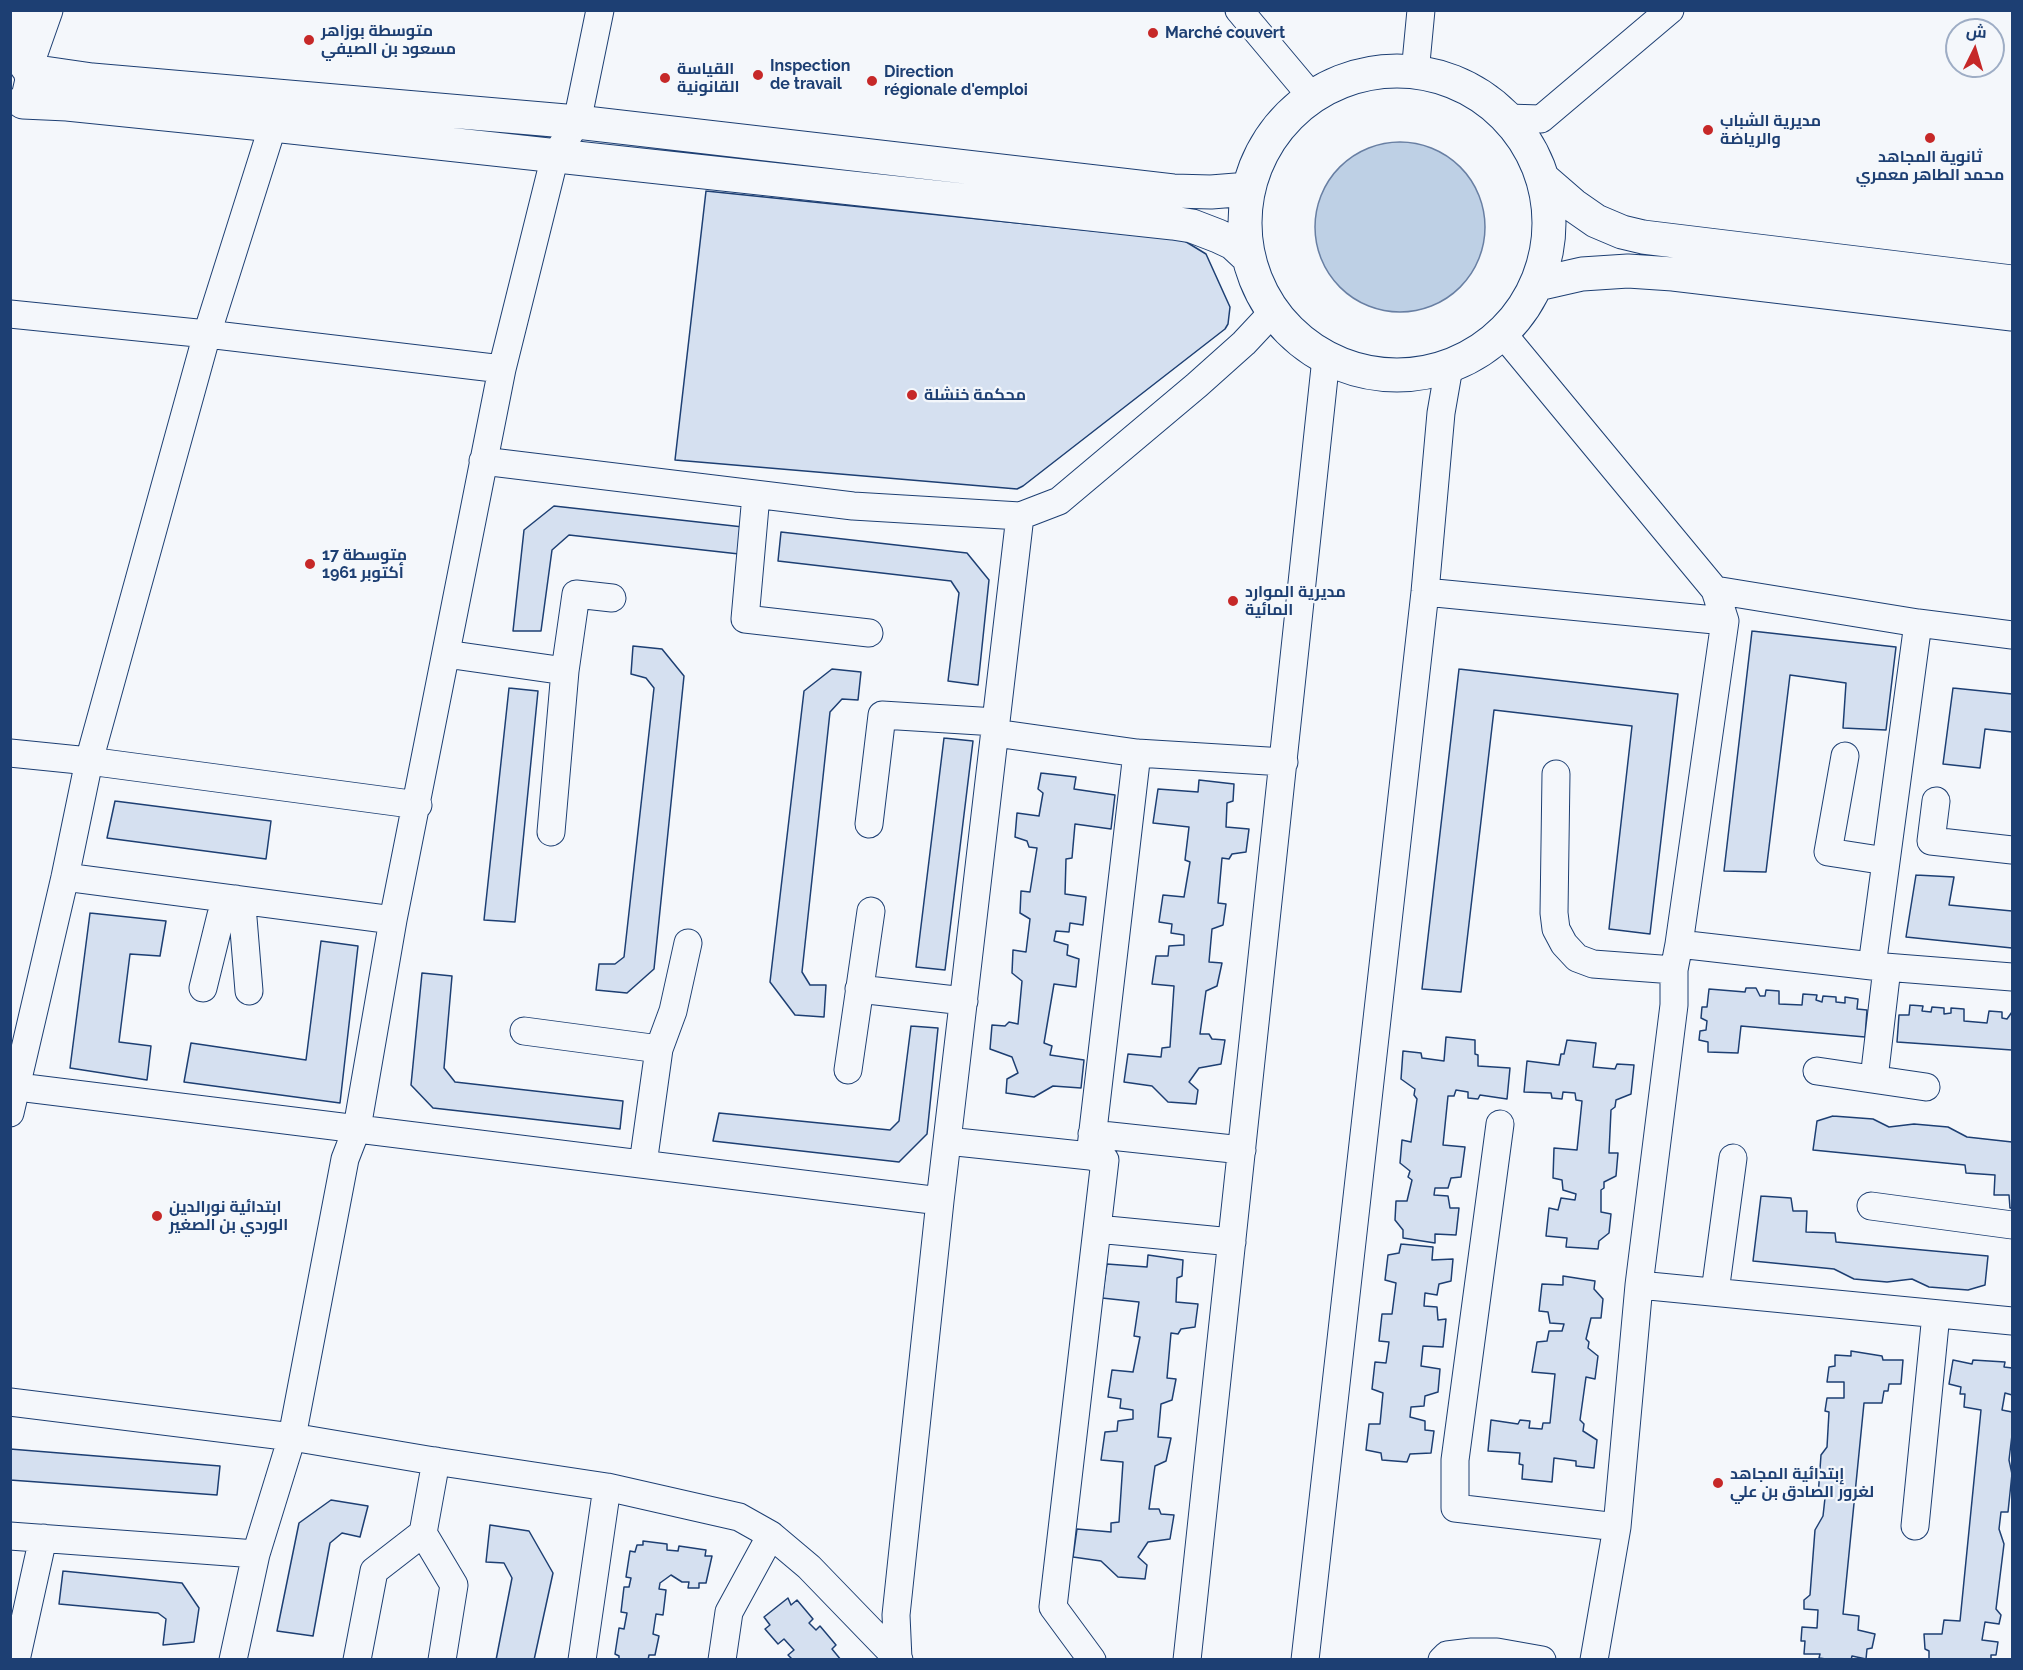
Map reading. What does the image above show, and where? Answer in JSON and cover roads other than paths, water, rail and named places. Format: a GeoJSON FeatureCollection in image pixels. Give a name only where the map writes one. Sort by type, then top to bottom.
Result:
{"type":"FeatureCollection","features":[{"type":"Feature","properties":{"kind":"main road"},"geometry":{"type":"LineString","coordinates":[[10,25],[19,10]]}},
{"type":"Feature","properties":{"kind":"main road"},"geometry":{"type":"LineString","coordinates":[[20,80],[46,10]]}},
{"type":"Feature","properties":{"kind":"main road"},"geometry":{"type":"LineString","coordinates":[[1379,72],[1415,72],[1449,80],[1480,96],[1508,118],[1529,146],[1543,179],[1550,217],[1547,256],[1538,284],[1503,334],[1449,367],[1408,375],[1366,373],[1326,358],[1297,338],[1273,312],[1258,286],[1248,257],[1244,226],[1249,189],[1258,162],[1272,137],[1290,115],[1312,97],[1344,81],[1379,72]]}},
{"type":"Feature","properties":{"kind":"main road"},"geometry":{"type":"LineString","coordinates":[[20,80],[92,80],[577,123],[1173,191],[1211,192],[1249,189]]}},
{"type":"Feature","properties":{"kind":"main road"},"geometry":{"type":"LineString","coordinates":[[20,80],[67,104],[1192,225],[1233,243],[1248,257]]}},
{"type":"Feature","properties":{"kind":"main road"},"geometry":{"type":"LineString","coordinates":[[1543,179],[1596,221],[1622,232],[1643,237],[2013,282]]}},
{"type":"Feature","properties":{"kind":"main road"},"geometry":{"type":"LineString","coordinates":[[1538,284],[1582,274],[1628,271],[1673,274],[2013,315]]}},
{"type":"Feature","properties":{"kind":"street"},"geometry":{"type":"LineString","coordinates":[[233,1659],[256,1554],[292,1437],[345,1159],[357,1128],[393,920],[418,805],[502,369],[555,156],[577,123],[600,10]]}},
{"type":"Feature","properties":{"kind":"street"},"geometry":{"type":"LineString","coordinates":[[1239,10],[1312,97]]}},
{"type":"Feature","properties":{"kind":"street"},"geometry":{"type":"LineString","coordinates":[[1415,72],[1421,10]]}},
{"type":"Feature","properties":{"kind":"street"},"geometry":{"type":"LineString","coordinates":[[1508,118],[1541,119],[1670,10]]}},
{"type":"Feature","properties":{"kind":"street"},"geometry":{"type":"LineString","coordinates":[[10,1113],[13,1086],[65,877],[89,761],[207,334],[273,125]]}},
{"type":"Feature","properties":{"kind":"street"},"geometry":{"type":"LineString","coordinates":[[483,461],[853,506],[1020,516],[1059,501],[1197,385],[1244,343],[1273,312]]}},
{"type":"Feature","properties":{"kind":"street"},"geometry":{"type":"LineString","coordinates":[[10,314],[207,334],[502,369]]}},
{"type":"Feature","properties":{"kind":"street"},"geometry":{"type":"LineString","coordinates":[[1503,334],[1715,590],[1725,621],[1674,970],[1674,1005],[1639,1285],[1617,1527],[1594,1659]]}},
{"type":"Feature","properties":{"kind":"street"},"geometry":{"type":"LineString","coordinates":[[1187,1659],[1326,358]]}},
{"type":"Feature","properties":{"kind":"street"},"geometry":{"type":"LineString","coordinates":[[1305,1659],[1425,592],[1441,413],[1449,367]]}},
{"type":"Feature","properties":{"kind":"street"},"geometry":{"type":"LineString","coordinates":[[756,495],[745,619],[869,633]]}},
{"type":"Feature","properties":{"kind":"street"},"geometry":{"type":"LineString","coordinates":[[898,1659],[896,1616],[940,1201],[1020,516]]}},
{"type":"Feature","properties":{"kind":"street"},"geometry":{"type":"LineString","coordinates":[[1715,590],[2013,635]]}},
{"type":"Feature","properties":{"kind":"street"},"geometry":{"type":"LineString","coordinates":[[1425,592],[1725,621]]}},
{"type":"Feature","properties":{"kind":"street"},"geometry":{"type":"LineString","coordinates":[[551,832],[565,671],[576,594],[612,598]]}},
{"type":"Feature","properties":{"kind":"street"},"geometry":{"type":"LineString","coordinates":[[1875,1079],[1886,861],[1918,622]]}},
{"type":"Feature","properties":{"kind":"street"},"geometry":{"type":"LineString","coordinates":[[446,654],[565,671]]}},
{"type":"Feature","properties":{"kind":"street"},"geometry":{"type":"LineString","coordinates":[[869,824],[882,715],[995,728],[1137,753],[1284,762]]}},
{"type":"Feature","properties":{"kind":"street"},"geometry":{"type":"LineString","coordinates":[[10,753],[89,761],[418,805]]}},
{"type":"Feature","properties":{"kind":"street"},"geometry":{"type":"LineString","coordinates":[[1092,1659],[1053,1608],[1097,1229],[1099,1147],[1137,753]]}},
{"type":"Feature","properties":{"kind":"street"},"geometry":{"type":"LineString","coordinates":[[1845,756],[1828,852],[1886,861]]}},
{"type":"Feature","properties":{"kind":"street"},"geometry":{"type":"LineString","coordinates":[[1556,774],[1554,913],[1556,929],[1564,944],[1577,958],[1593,964],[1674,970]]}},
{"type":"Feature","properties":{"kind":"street"},"geometry":{"type":"LineString","coordinates":[[1936,801],[1931,841],[2013,850]]}},
{"type":"Feature","properties":{"kind":"street"},"geometry":{"type":"LineString","coordinates":[[65,877],[234,908],[393,920]]}},
{"type":"Feature","properties":{"kind":"street"},"geometry":{"type":"LineString","coordinates":[[203,988],[222,915],[234,908]]}},
{"type":"Feature","properties":{"kind":"street"},"geometry":{"type":"LineString","coordinates":[[234,908],[243,918],[249,991]]}},
{"type":"Feature","properties":{"kind":"street"},"geometry":{"type":"LineString","coordinates":[[848,1070],[870,911]]}},
{"type":"Feature","properties":{"kind":"street"},"geometry":{"type":"LineString","coordinates":[[643,1164],[659,1048],[673,1011],[688,943]]}},
{"type":"Feature","properties":{"kind":"street"},"geometry":{"type":"LineString","coordinates":[[1679,944],[1879,967],[2013,977]]}},
{"type":"Feature","properties":{"kind":"street"},"geometry":{"type":"LineString","coordinates":[[859,990],[964,1001]]}},
{"type":"Feature","properties":{"kind":"street"},"geometry":{"type":"LineString","coordinates":[[524,1031],[659,1048]]}},
{"type":"Feature","properties":{"kind":"street"},"geometry":{"type":"LineString","coordinates":[[1817,1071],[1926,1087]]}},
{"type":"Feature","properties":{"kind":"street"},"geometry":{"type":"LineString","coordinates":[[13,1086],[940,1201]]}},
{"type":"Feature","properties":{"kind":"street"},"geometry":{"type":"LineString","coordinates":[[1500,1124],[1455,1460],[1455,1508],[1617,1527]]}},
{"type":"Feature","properties":{"kind":"street"},"geometry":{"type":"LineString","coordinates":[[947,1141],[1242,1150]]}},
{"type":"Feature","properties":{"kind":"street"},"geometry":{"type":"LineString","coordinates":[[1715,1292],[1733,1158]]}},
{"type":"Feature","properties":{"kind":"street"},"geometry":{"type":"LineString","coordinates":[[1871,1206],[2013,1225]]}},
{"type":"Feature","properties":{"kind":"street"},"geometry":{"type":"LineString","coordinates":[[1097,1229],[1232,1242]]}},
{"type":"Feature","properties":{"kind":"street"},"geometry":{"type":"LineString","coordinates":[[1639,1285],[1936,1314],[2012,1314]]}},
{"type":"Feature","properties":{"kind":"street"},"geometry":{"type":"LineString","coordinates":[[1914,1526],[1936,1314]]}},
{"type":"Feature","properties":{"kind":"street"},"geometry":{"type":"LineString","coordinates":[[10,1402],[292,1437],[607,1486],[739,1517],[771,1535],[809,1567],[898,1659]]}},
{"type":"Feature","properties":{"kind":"street"},"geometry":{"type":"LineString","coordinates":[[436,1461],[423,1533],[454,1585],[442,1659]]}},
{"type":"Feature","properties":{"kind":"street"},"geometry":{"type":"LineString","coordinates":[[582,1659],[607,1486]]}},
{"type":"Feature","properties":{"kind":"street"},"geometry":{"type":"LineString","coordinates":[[357,1659],[374,1571],[423,1533]]}},
{"type":"Feature","properties":{"kind":"street"},"geometry":{"type":"LineString","coordinates":[[722,1659],[729,1612],[771,1535]]}},
{"type":"Feature","properties":{"kind":"street"},"geometry":{"type":"LineString","coordinates":[[10,1536],[256,1554]]}},
{"type":"Feature","properties":{"kind":"street"},"geometry":{"type":"LineString","coordinates":[[16,1659],[43,1538]]}},
{"type":"Feature","properties":{"kind":"street"},"geometry":{"type":"LineString","coordinates":[[1442,1659],[1448,1655],[1497,1652],[1542,1659]]}},
{"type":"Feature","properties":{"kind":"water"},"geometry":{"type":"Polygon","coordinates":[[[1400,142],[1433,148],[1460,167],[1479,194],[1485,227],[1479,260],[1460,287],[1433,306],[1400,312],[1367,306],[1340,287],[1321,260],[1315,227],[1321,194],[1340,167],[1367,148],[1400,142]]]}},
{"type":"Feature","properties":{"kind":"place","name":"Marché couvert"},"geometry":{"type":"Point","coordinates":[1153,33]}},
{"type":"Feature","properties":{"kind":"place","name":"متوسطة بوزاهر مسعود بن الصيفي"},"geometry":{"type":"Point","coordinates":[309,40]}},
{"type":"Feature","properties":{"kind":"place","name":"Inspection de travail"},"geometry":{"type":"Point","coordinates":[758,75]}},
{"type":"Feature","properties":{"kind":"place","name":"القياسة القانونية"},"geometry":{"type":"Point","coordinates":[665,78]}},
{"type":"Feature","properties":{"kind":"place","name":"Direction régionale d'emploi"},"geometry":{"type":"Point","coordinates":[872,81]}},
{"type":"Feature","properties":{"kind":"place","name":"مديرية الشباب والرياضة"},"geometry":{"type":"Point","coordinates":[1708,130]}},
{"type":"Feature","properties":{"kind":"place","name":"ثانوية المجاهد محمد الطاهر معمري"},"geometry":{"type":"Point","coordinates":[1930,138]}},
{"type":"Feature","properties":{"kind":"place","name":"محكمة خنشلة"},"geometry":{"type":"Point","coordinates":[912,395]}},
{"type":"Feature","properties":{"kind":"place","name":"متوسطة 17 أكتوبر 1961"},"geometry":{"type":"Point","coordinates":[310,564]}},
{"type":"Feature","properties":{"kind":"place","name":"مديرية الموارد المائية"},"geometry":{"type":"Point","coordinates":[1233,601]}},
{"type":"Feature","properties":{"kind":"place","name":"ابتدائية نورالدين الوردي بن الصغير"},"geometry":{"type":"Point","coordinates":[157,1216]}},
{"type":"Feature","properties":{"kind":"place","name":"إبتدائية المجاهد لغرور الصادق بن علي"},"geometry":{"type":"Point","coordinates":[1718,1483]}}]}
